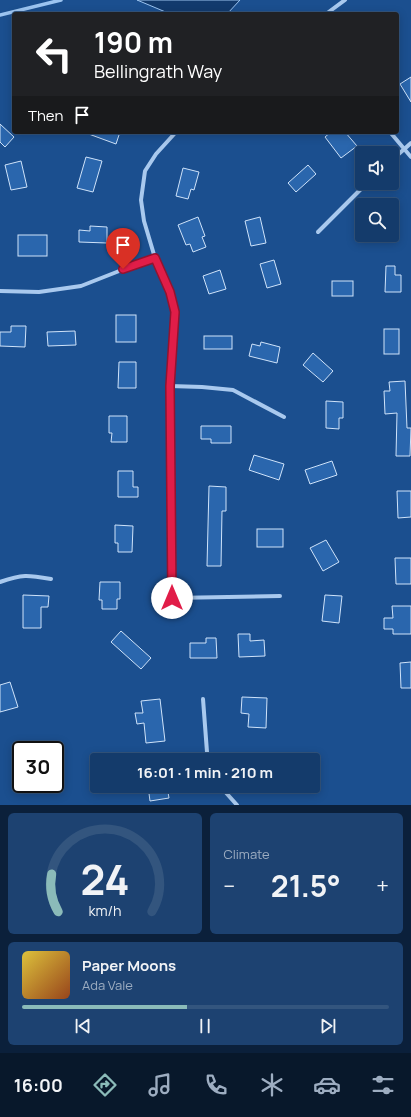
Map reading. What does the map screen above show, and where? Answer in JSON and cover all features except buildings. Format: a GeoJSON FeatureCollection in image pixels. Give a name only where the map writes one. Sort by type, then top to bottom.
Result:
{"type":"FeatureCollection","features":[{"type":"Feature","properties":{"kind":"street"},"geometry":{"type":"LineString","coordinates":[[329,12],[345,0]]}},
{"type":"Feature","properties":{"kind":"street"},"geometry":{"type":"LineString","coordinates":[[174,134],[156,154],[145,171],[141,200],[144,221],[155,258],[170,292],[175,312],[170,386],[172,598],[280,596]]}},
{"type":"Feature","properties":{"kind":"street"},"geometry":{"type":"LineString","coordinates":[[392,134],[411,157]]}},
{"type":"Feature","properties":{"kind":"street"},"geometry":{"type":"LineString","coordinates":[[399,154],[411,143]]}},
{"type":"Feature","properties":{"kind":"street"},"geometry":{"type":"LineString","coordinates":[[318,232],[359,190]]}},
{"type":"Feature","properties":{"kind":"street"},"geometry":{"type":"LineString","coordinates":[[0,291],[39,292],[82,286],[155,258]]}},
{"type":"Feature","properties":{"kind":"street"},"geometry":{"type":"LineString","coordinates":[[170,386],[233,390],[284,417]]}},
{"type":"Feature","properties":{"kind":"street"},"geometry":{"type":"LineString","coordinates":[[0,582],[29,575],[51,579]]}},
{"type":"Feature","properties":{"kind":"street"},"geometry":{"type":"LineString","coordinates":[[203,699],[207,753]]}},
{"type":"Feature","properties":{"kind":"street"},"geometry":{"type":"LineString","coordinates":[[226,793],[237,805]]}},
{"type":"Feature","properties":{"kind":"water"},"geometry":{"type":"Polygon","coordinates":[[[137,0],[240,0],[229,12],[166,12],[137,0]]]}},
{"type":"Feature","properties":{"kind":"waterway"},"geometry":{"type":"LineString","coordinates":[[12,12],[61,0]]}},
{"type":"Feature","properties":{"kind":"waterway"},"geometry":{"type":"LineString","coordinates":[[0,15],[12,12]]}},
{"type":"Feature","properties":{"kind":"route"},"geometry":{"type":"LineString","coordinates":[[123,269],[155,258],[170,292],[175,312],[170,386],[172,598]]}}]}
